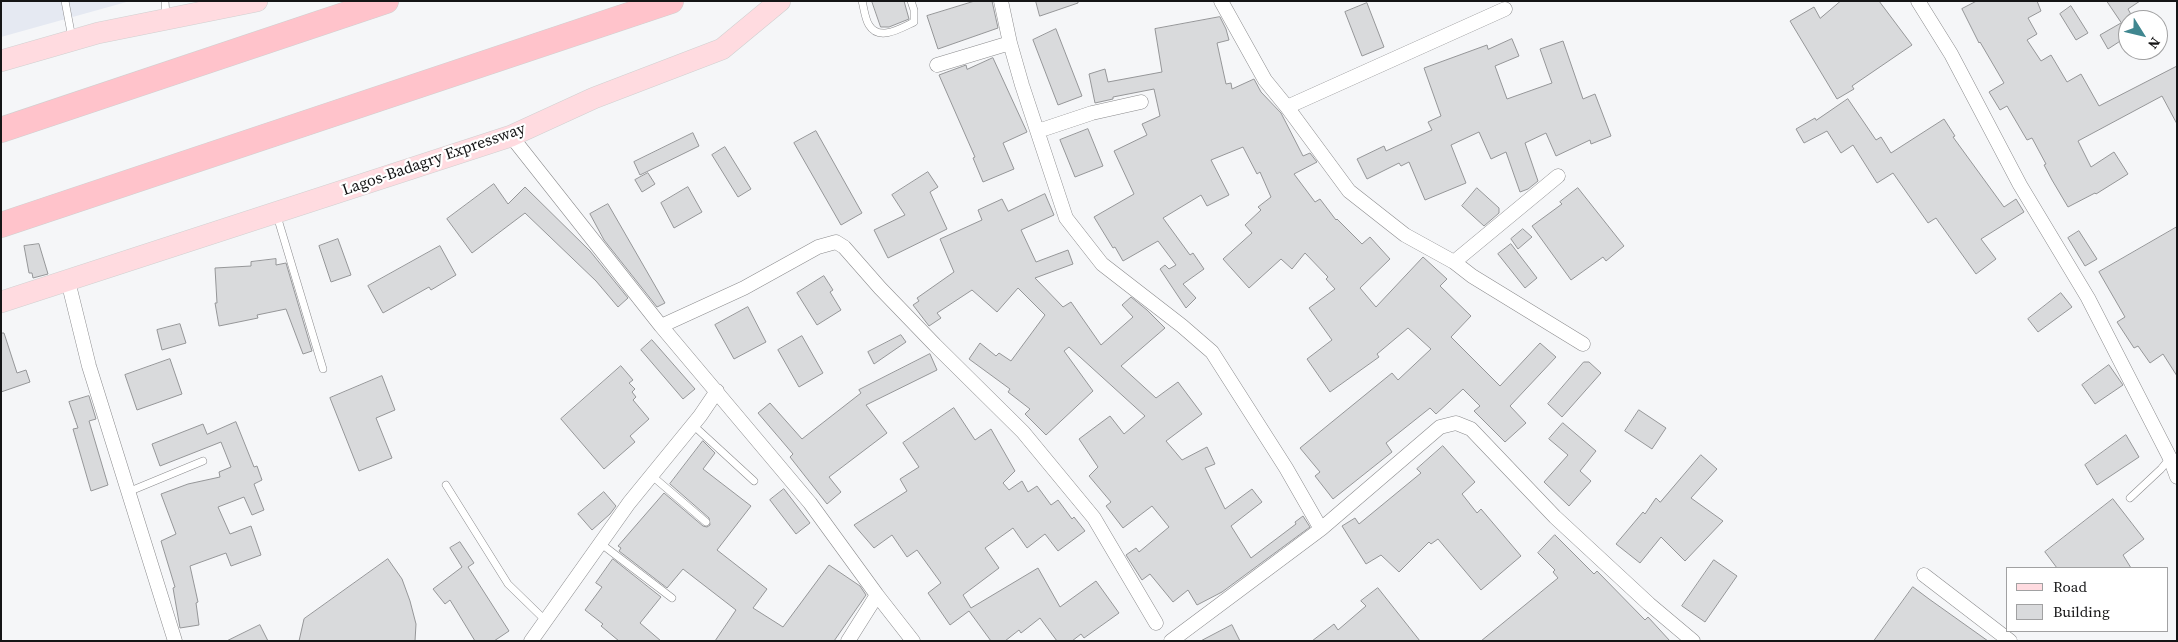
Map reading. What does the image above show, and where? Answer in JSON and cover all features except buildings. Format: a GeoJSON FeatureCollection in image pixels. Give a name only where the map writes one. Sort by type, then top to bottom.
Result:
{"type":"FeatureCollection","features":[{"type":"Feature","properties":{"kind":"highway"},"geometry":{"type":"LineString","coordinates":[[1,130],[386,1]]}},
{"type":"Feature","properties":{"kind":"highway"},"geometry":{"type":"LineString","coordinates":[[1,225],[210,157],[671,1]]}},
{"type":"Feature","properties":{"kind":"main road"},"geometry":{"type":"LineString","coordinates":[[1,61],[98,33],[166,10],[257,1]]}},
{"type":"Feature","properties":{"kind":"main road","name":"Lagos-Badagry Expressway"},"geometry":{"type":"LineString","coordinates":[[1,302],[511,136],[594,98],[722,49],[780,1]]}},
{"type":"Feature","properties":{"kind":"street"},"geometry":{"type":"LineString","coordinates":[[1000,1],[1022,85],[1066,218],[1102,264],[1182,326],[1212,352],[1286,468],[1321,529]]}},
{"type":"Feature","properties":{"kind":"street"},"geometry":{"type":"LineString","coordinates":[[1221,1],[1265,80],[1349,191],[1404,235],[1454,262],[1472,276],[1583,344]]}},
{"type":"Feature","properties":{"kind":"street"},"geometry":{"type":"LineString","coordinates":[[1918,1],[1952,54],[2020,185],[2088,298],[2170,458],[2177,477]]}},
{"type":"Feature","properties":{"kind":"street"},"geometry":{"type":"LineString","coordinates":[[1287,107],[1505,9]]}},
{"type":"Feature","properties":{"kind":"street"},"geometry":{"type":"LineString","coordinates":[[937,65],[1010,43]]}},
{"type":"Feature","properties":{"kind":"street"},"geometry":{"type":"LineString","coordinates":[[1038,131],[1092,113],[1141,102]]}},
{"type":"Feature","properties":{"kind":"street"},"geometry":{"type":"LineString","coordinates":[[511,136],[661,326],[810,503],[913,641]]}},
{"type":"Feature","properties":{"kind":"street"},"geometry":{"type":"LineString","coordinates":[[1454,262],[1558,176]]}},
{"type":"Feature","properties":{"kind":"street"},"geometry":{"type":"LineString","coordinates":[[661,326],[744,288],[818,246],[836,242],[844,247],[908,317],[1023,432],[1094,518],[1156,623]]}},
{"type":"Feature","properties":{"kind":"street"},"geometry":{"type":"LineString","coordinates":[[68,281],[89,366],[175,641]]}},
{"type":"Feature","properties":{"kind":"street"},"geometry":{"type":"LineString","coordinates":[[531,641],[651,475],[693,424],[717,391]]}},
{"type":"Feature","properties":{"kind":"street"},"geometry":{"type":"LineString","coordinates":[[1171,641],[1321,529],[1440,428],[1456,423],[1470,429],[1555,517],[1649,604],[1693,641]]}},
{"type":"Feature","properties":{"kind":"street"},"geometry":{"type":"LineString","coordinates":[[1924,575],[2010,641]]}},
{"type":"Feature","properties":{"kind":"street"},"geometry":{"type":"LineString","coordinates":[[848,641],[877,595]]}},
{"type":"Feature","properties":{"kind":"lane"},"geometry":{"type":"LineString","coordinates":[[65,1],[73,40]]}},
{"type":"Feature","properties":{"kind":"lane"},"geometry":{"type":"LineString","coordinates":[[862,1],[869,26],[885,34],[914,22],[914,10],[911,1]]}},
{"type":"Feature","properties":{"kind":"lane"},"geometry":{"type":"LineString","coordinates":[[276,213],[323,369]]}},
{"type":"Feature","properties":{"kind":"lane"},"geometry":{"type":"LineString","coordinates":[[693,424],[754,481]]}},
{"type":"Feature","properties":{"kind":"lane"},"geometry":{"type":"LineString","coordinates":[[2130,498],[2170,458]]}},
{"type":"Feature","properties":{"kind":"lane"},"geometry":{"type":"LineString","coordinates":[[128,492],[203,461]]}},
{"type":"Feature","properties":{"kind":"lane"},"geometry":{"type":"LineString","coordinates":[[651,475],[706,522]]}},
{"type":"Feature","properties":{"kind":"lane"},"geometry":{"type":"LineString","coordinates":[[446,485],[508,584],[545,620]]}},
{"type":"Feature","properties":{"kind":"lane"},"geometry":{"type":"LineString","coordinates":[[600,544],[672,598]]}},
{"type":"Feature","properties":{"kind":"shaded area"},"geometry":{"type":"Polygon","coordinates":[[[1,1],[130,1],[1,37],[1,1]]]}}]}
